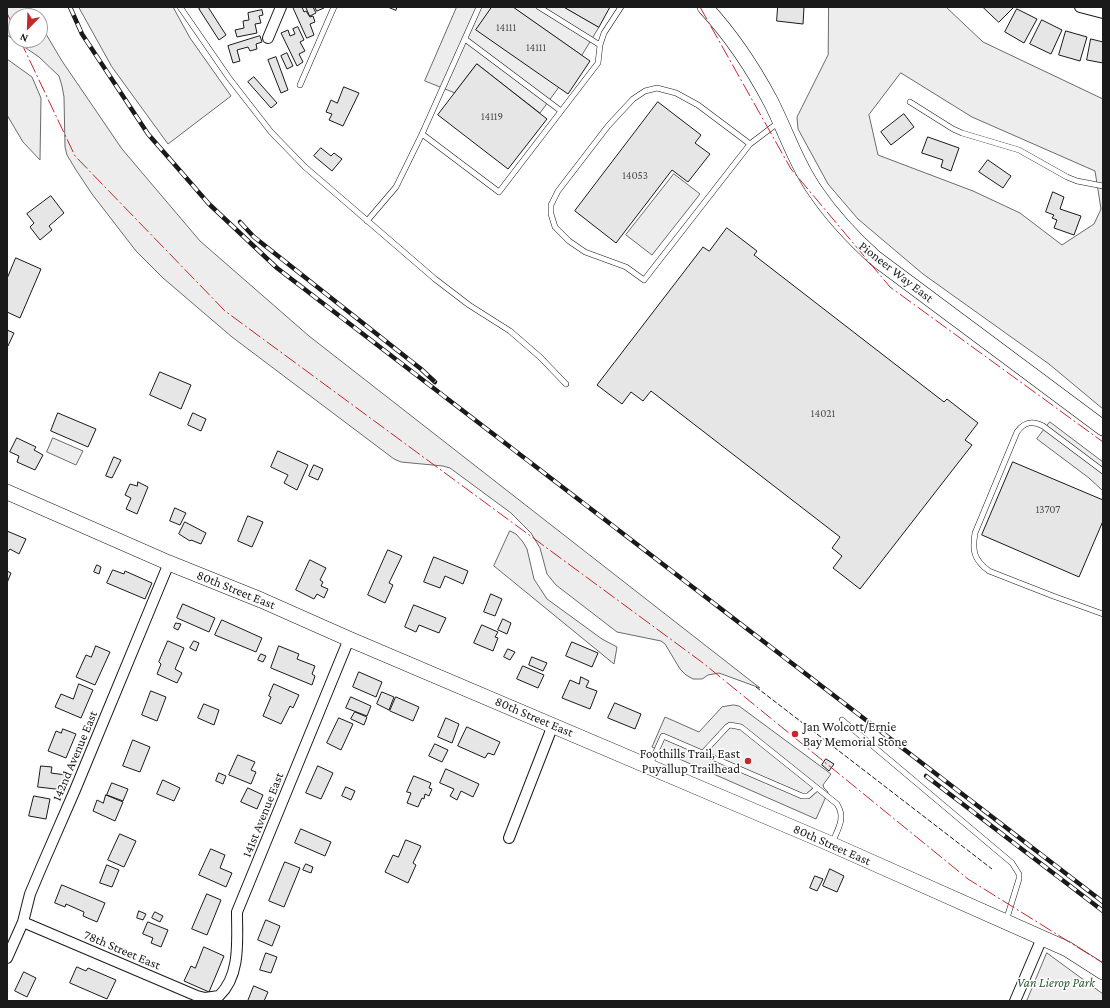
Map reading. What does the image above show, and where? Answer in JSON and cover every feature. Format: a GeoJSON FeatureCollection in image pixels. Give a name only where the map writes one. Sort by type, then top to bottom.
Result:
{"type":"FeatureCollection","features":[{"type":"Feature","properties":{"kind":"street"},"geometry":{"type":"LineString","coordinates":[[268,38],[281,7]]}},
{"type":"Feature","properties":{"kind":"street","name":"Pioneer Way East"},"geometry":{"type":"LineString","coordinates":[[705,7],[728,35],[751,68],[771,102],[793,150],[815,191],[848,233],[875,258],[1103,428]]}},
{"type":"Feature","properties":{"kind":"street"},"geometry":{"type":"LineString","coordinates":[[1080,7],[1103,13]]}},
{"type":"Feature","properties":{"kind":"street","name":"80th Street East"},"geometry":{"type":"LineString","coordinates":[[7,492],[169,563],[261,600],[349,639],[832,844],[1067,949],[1103,972]]}},
{"type":"Feature","properties":{"kind":"street","name":"142nd Avenue East"},"geometry":{"type":"LineString","coordinates":[[7,958],[22,922],[30,894],[75,790],[169,563]]}},
{"type":"Feature","properties":{"kind":"street","name":"141st Avenue East"},"geometry":{"type":"LineString","coordinates":[[212,997],[222,994],[228,984],[236,964],[238,946],[237,912],[349,639]]}},
{"type":"Feature","properties":{"kind":"street"},"geometry":{"type":"LineString","coordinates":[[509,838],[553,725]]}},
{"type":"Feature","properties":{"kind":"street","name":"78th Street East"},"geometry":{"type":"LineString","coordinates":[[22,922],[197,996],[205,998],[212,997]]}},
{"type":"Feature","properties":{"kind":"street"},"geometry":{"type":"LineString","coordinates":[[1015,1001],[1042,938]]}},
{"type":"Feature","properties":{"kind":"lane"},"geometry":{"type":"LineString","coordinates":[[180,7],[229,78],[271,132],[305,167],[434,279],[469,305],[510,331],[540,357],[566,384]]}},
{"type":"Feature","properties":{"kind":"lane"},"geometry":{"type":"LineString","coordinates":[[300,84],[334,7]]}},
{"type":"Feature","properties":{"kind":"lane"},"geometry":{"type":"LineString","coordinates":[[367,221],[396,187],[422,134],[479,7]]}},
{"type":"Feature","properties":{"kind":"lane"},"geometry":{"type":"LineString","coordinates":[[539,7],[600,45]]}},
{"type":"Feature","properties":{"kind":"lane"},"geometry":{"type":"LineString","coordinates":[[422,134],[499,192],[598,63],[600,45],[604,33],[621,7]]}},
{"type":"Feature","properties":{"kind":"lane"},"geometry":{"type":"LineString","coordinates":[[465,39],[561,111]]}},
{"type":"Feature","properties":{"kind":"lane"},"geometry":{"type":"LineString","coordinates":[[750,144],[698,106],[676,93],[657,88],[645,91],[633,99],[608,126],[558,190],[551,204],[551,214],[555,227],[568,241],[586,252],[626,267],[644,280],[750,144],[780,121]]}},
{"type":"Feature","properties":{"kind":"lane"},"geometry":{"type":"LineString","coordinates":[[910,102],[962,133],[1019,150],[1067,177],[1103,186]]}},
{"type":"Feature","properties":{"kind":"lane"},"geometry":{"type":"LineString","coordinates":[[1103,471],[1043,426],[1031,422],[1025,423],[1017,432],[975,533],[973,544],[974,552],[980,564],[989,571],[1103,614]]}},
{"type":"Feature","properties":{"kind":"lane"},"geometry":{"type":"LineString","coordinates":[[842,720],[1012,863],[1019,874],[1019,879],[1006,922]]}},
{"type":"Feature","properties":{"kind":"lane"},"geometry":{"type":"LineString","coordinates":[[703,753],[727,727],[730,725],[741,727],[837,804],[842,814],[842,819],[832,844]]}},
{"type":"Feature","properties":{"kind":"lane"},"geometry":{"type":"LineString","coordinates":[[650,766],[663,736],[802,796],[808,796],[817,788]]}},
{"type":"Feature","properties":{"kind":"shaded area"},"geometry":{"type":"Polygon","coordinates":[[[7,7],[30,7],[8,8],[8,36],[7,7]]]}},
{"type":"Feature","properties":{"kind":"shaded area"},"geometry":{"type":"Polygon","coordinates":[[[79,7],[173,7],[190,38],[231,96],[168,144],[112,67],[79,7]]]}},
{"type":"Feature","properties":{"kind":"shaded area"},"geometry":{"type":"Polygon","coordinates":[[[457,7],[492,7],[559,87],[540,113],[477,64],[455,93],[425,81],[457,7]]]}},
{"type":"Feature","properties":{"kind":"shaded area"},"geometry":{"type":"Polygon","coordinates":[[[513,7],[564,7],[599,27],[582,55],[513,7]]]}},
{"type":"Feature","properties":{"kind":"shaded area"},"geometry":{"type":"Polygon","coordinates":[[[829,7],[946,7],[983,42],[1103,99],[1103,409],[1049,364],[923,274],[858,219],[828,184],[798,129],[797,117],[828,55],[829,7]],[[901,73],[869,115],[878,155],[973,191],[1020,213],[1062,245],[1094,224],[1101,209],[1095,171],[972,117],[901,73]]]}},
{"type":"Feature","properties":{"kind":"shaded area"},"geometry":{"type":"Polygon","coordinates":[[[48,37],[62,61],[122,149],[200,241],[309,336],[760,688],[719,673],[708,675],[702,679],[693,679],[680,669],[665,644],[661,641],[617,632],[556,585],[547,574],[540,548],[531,533],[511,513],[450,468],[401,462],[394,459],[232,337],[163,278],[136,251],[92,194],[67,155],[65,147],[64,97],[62,86],[59,76],[39,57],[26,48],[48,48],[48,37]]]}},
{"type":"Feature","properties":{"kind":"shaded area"},"geometry":{"type":"Polygon","coordinates":[[[7,59],[32,77],[41,98],[40,160],[23,142],[7,115],[7,59]]]}},
{"type":"Feature","properties":{"kind":"shaded area"},"geometry":{"type":"Polygon","coordinates":[[[674,174],[700,194],[652,255],[626,235],[674,174]]]}},
{"type":"Feature","properties":{"kind":"shaded area"},"geometry":{"type":"Polygon","coordinates":[[[1050,422],[1103,462],[1103,491],[1089,478],[1037,439],[1050,422]]]}},
{"type":"Feature","properties":{"kind":"shaded area"},"geometry":{"type":"Polygon","coordinates":[[[53,438],[83,451],[76,465],[47,452],[53,438]]]}},
{"type":"Feature","properties":{"kind":"shaded area"},"geometry":{"type":"Polygon","coordinates":[[[510,531],[516,534],[527,549],[534,579],[547,599],[602,639],[617,647],[614,664],[494,566],[510,531]]]}},
{"type":"Feature","properties":{"kind":"shaded area","name":"Foothills Trail, East Puyallup Trailhead"},"geometry":{"type":"Polygon","coordinates":[[[734,705],[739,706],[831,774],[823,785],[828,792],[816,819],[652,747],[665,717],[699,732],[722,707],[734,705]]]}},
{"type":"Feature","properties":{"kind":"shaded area","name":"Van Lierop Park"},"geometry":{"type":"Polygon","coordinates":[[[1047,953],[1103,994],[1103,1001],[1027,1001],[1047,953]]]}},
{"type":"Feature","properties":{"kind":"building"},"geometry":{"type":"Polygon","coordinates":[[[202,7],[208,7],[226,35],[219,40],[199,9],[202,7]]]}},
{"type":"Feature","properties":{"kind":"building"},"geometry":{"type":"Polygon","coordinates":[[[293,7],[302,7],[304,12],[306,11],[310,17],[313,16],[315,22],[310,24],[314,35],[307,38],[293,7]]]}},
{"type":"Feature","properties":{"kind":"building"},"geometry":{"type":"Polygon","coordinates":[[[306,7],[313,7],[316,13],[310,16],[306,7]]]}},
{"type":"Feature","properties":{"kind":"building"},"geometry":{"type":"Polygon","coordinates":[[[315,7],[323,7],[324,8],[317,11],[315,7]]]}},
{"type":"Feature","properties":{"kind":"building"},"geometry":{"type":"Polygon","coordinates":[[[388,7],[397,7],[396,10],[388,7]]]}},
{"type":"Feature","properties":{"kind":"building"},"geometry":{"type":"Polygon","coordinates":[[[492,7],[513,7],[590,61],[568,94],[476,30],[492,7]]]}},
{"type":"Feature","properties":{"kind":"building"},"geometry":{"type":"Polygon","coordinates":[[[564,7],[610,7],[599,27],[564,7]]]}},
{"type":"Feature","properties":{"kind":"building"},"geometry":{"type":"Polygon","coordinates":[[[778,7],[804,7],[803,24],[777,21],[778,7]]]}},
{"type":"Feature","properties":{"kind":"building"},"geometry":{"type":"Polygon","coordinates":[[[983,7],[1014,7],[999,22],[983,7]]]}},
{"type":"Feature","properties":{"kind":"building"},"geometry":{"type":"Polygon","coordinates":[[[1017,9],[1037,19],[1024,43],[1005,32],[1017,9]]]}},
{"type":"Feature","properties":{"kind":"building"},"geometry":{"type":"Polygon","coordinates":[[[262,10],[263,15],[259,16],[261,23],[255,24],[257,33],[237,37],[235,30],[244,28],[243,21],[249,20],[248,13],[262,10]]]}},
{"type":"Feature","properties":{"kind":"building"},"geometry":{"type":"Polygon","coordinates":[[[1042,20],[1062,30],[1051,54],[1030,44],[1042,20]]]}},
{"type":"Feature","properties":{"kind":"building"},"geometry":{"type":"Polygon","coordinates":[[[298,27],[304,40],[300,42],[305,51],[299,54],[303,62],[297,66],[281,33],[288,30],[290,36],[295,34],[293,29],[298,27]]]}},
{"type":"Feature","properties":{"kind":"building"},"geometry":{"type":"Polygon","coordinates":[[[1066,31],[1087,37],[1080,61],[1059,55],[1066,31]]]}},
{"type":"Feature","properties":{"kind":"building"},"geometry":{"type":"Polygon","coordinates":[[[260,36],[262,42],[256,44],[257,49],[250,51],[248,47],[237,50],[240,61],[233,63],[228,46],[260,36]]]}},
{"type":"Feature","properties":{"kind":"building"},"geometry":{"type":"Polygon","coordinates":[[[1091,39],[1103,42],[1103,63],[1087,60],[1091,39]]]}},
{"type":"Feature","properties":{"kind":"building"},"geometry":{"type":"Polygon","coordinates":[[[287,53],[293,66],[287,69],[281,56],[287,53]]]}},
{"type":"Feature","properties":{"kind":"building"},"geometry":{"type":"Polygon","coordinates":[[[276,57],[288,90],[281,93],[268,60],[276,57]]]}},
{"type":"Feature","properties":{"kind":"building"},"geometry":{"type":"Polygon","coordinates":[[[477,64],[547,119],[508,169],[438,115],[477,64]]]}},
{"type":"Feature","properties":{"kind":"building"},"geometry":{"type":"Polygon","coordinates":[[[254,77],[277,103],[271,108],[248,82],[254,77]]]}},
{"type":"Feature","properties":{"kind":"building"},"geometry":{"type":"Polygon","coordinates":[[[344,87],[359,93],[343,126],[329,120],[332,114],[326,112],[331,100],[337,103],[344,87]]]}},
{"type":"Feature","properties":{"kind":"building"},"geometry":{"type":"Polygon","coordinates":[[[658,102],[701,135],[695,143],[710,154],[688,182],[672,170],[616,243],[575,211],[658,102]]]}},
{"type":"Feature","properties":{"kind":"building"},"geometry":{"type":"Polygon","coordinates":[[[904,114],[914,127],[891,145],[881,132],[904,114]]]}},
{"type":"Feature","properties":{"kind":"building"},"geometry":{"type":"Polygon","coordinates":[[[928,137],[959,148],[951,171],[941,167],[943,160],[922,153],[928,137]]]}},
{"type":"Feature","properties":{"kind":"building"},"geometry":{"type":"Polygon","coordinates":[[[321,148],[331,156],[334,153],[342,159],[332,171],[314,156],[321,148]]]}},
{"type":"Feature","properties":{"kind":"building"},"geometry":{"type":"Polygon","coordinates":[[[988,160],[1011,176],[1003,188],[979,172],[988,160]]]}},
{"type":"Feature","properties":{"kind":"building"},"geometry":{"type":"Polygon","coordinates":[[[1053,192],[1064,197],[1060,209],[1081,216],[1074,235],[1054,228],[1057,220],[1052,218],[1054,215],[1046,212],[1053,192]]]}},
{"type":"Feature","properties":{"kind":"building"},"geometry":{"type":"Polygon","coordinates":[[[51,196],[64,213],[49,226],[52,230],[40,240],[30,227],[34,223],[27,214],[51,196]]]}},
{"type":"Feature","properties":{"kind":"building"},"geometry":{"type":"Polygon","coordinates":[[[727,228],[757,251],[754,255],[944,402],[947,399],[978,423],[965,440],[972,445],[860,589],[833,568],[842,556],[832,548],[840,537],[651,391],[643,401],[631,392],[622,404],[597,385],[703,247],[709,251],[727,228]]]}},
{"type":"Feature","properties":{"kind":"building"},"geometry":{"type":"Polygon","coordinates":[[[16,258],[41,269],[20,318],[7,312],[7,279],[16,258]]]}},
{"type":"Feature","properties":{"kind":"building"},"geometry":{"type":"Polygon","coordinates":[[[7,330],[14,333],[8,346],[7,345],[7,330]]]}},
{"type":"Feature","properties":{"kind":"building"},"geometry":{"type":"Polygon","coordinates":[[[160,372],[191,385],[181,409],[150,395],[160,372]]]}},
{"type":"Feature","properties":{"kind":"building"},"geometry":{"type":"Polygon","coordinates":[[[58,413],[96,429],[88,447],[51,431],[58,413]]]}},
{"type":"Feature","properties":{"kind":"building"},"geometry":{"type":"Polygon","coordinates":[[[193,413],[206,419],[201,431],[188,425],[193,413]]]}},
{"type":"Feature","properties":{"kind":"building"},"geometry":{"type":"Polygon","coordinates":[[[17,438],[36,447],[34,450],[43,455],[35,470],[17,462],[19,456],[10,452],[17,438]]]}},
{"type":"Feature","properties":{"kind":"building"},"geometry":{"type":"Polygon","coordinates":[[[278,451],[308,465],[297,490],[284,483],[288,475],[271,467],[278,451]]]}},
{"type":"Feature","properties":{"kind":"building"},"geometry":{"type":"Polygon","coordinates":[[[114,457],[121,460],[112,478],[106,476],[114,457]]]}},
{"type":"Feature","properties":{"kind":"building"},"geometry":{"type":"Polygon","coordinates":[[[1013,462],[1103,500],[1103,521],[1079,577],[982,535],[1013,462]]]}},
{"type":"Feature","properties":{"kind":"building"},"geometry":{"type":"Polygon","coordinates":[[[314,465],[323,469],[318,480],[309,476],[314,465]]]}},
{"type":"Feature","properties":{"kind":"building"},"geometry":{"type":"Polygon","coordinates":[[[138,482],[148,487],[137,514],[126,509],[131,498],[125,495],[130,484],[137,486],[138,482]]]}},
{"type":"Feature","properties":{"kind":"building"},"geometry":{"type":"Polygon","coordinates":[[[175,508],[186,513],[180,525],[170,521],[175,508]]]}},
{"type":"Feature","properties":{"kind":"building"},"geometry":{"type":"Polygon","coordinates":[[[248,516],[263,522],[252,547],[238,541],[248,516]]]}},
{"type":"Feature","properties":{"kind":"building"},"geometry":{"type":"Polygon","coordinates":[[[185,522],[206,533],[201,544],[191,540],[190,541],[179,534],[185,522]]]}},
{"type":"Feature","properties":{"kind":"building"},"geometry":{"type":"Polygon","coordinates":[[[7,531],[26,539],[19,554],[10,549],[7,553],[7,531]]]}},
{"type":"Feature","properties":{"kind":"building"},"geometry":{"type":"Polygon","coordinates":[[[388,550],[402,556],[389,583],[393,585],[385,603],[368,595],[388,550]]]}},
{"type":"Feature","properties":{"kind":"building"},"geometry":{"type":"Polygon","coordinates":[[[434,557],[468,571],[463,584],[445,576],[440,588],[424,582],[434,557]]]}},
{"type":"Feature","properties":{"kind":"building"},"geometry":{"type":"Polygon","coordinates":[[[310,560],[326,568],[320,580],[323,582],[321,586],[328,589],[324,598],[317,594],[314,599],[296,590],[310,560]]]}},
{"type":"Feature","properties":{"kind":"building"},"geometry":{"type":"Polygon","coordinates":[[[97,565],[101,567],[99,574],[94,572],[97,565]]]}},
{"type":"Feature","properties":{"kind":"building"},"geometry":{"type":"Polygon","coordinates":[[[113,570],[124,574],[125,571],[152,583],[145,599],[107,583],[113,570]]]}},
{"type":"Feature","properties":{"kind":"building"},"geometry":{"type":"Polygon","coordinates":[[[7,571],[11,573],[7,583],[7,571]]]}},
{"type":"Feature","properties":{"kind":"building"},"geometry":{"type":"Polygon","coordinates":[[[491,594],[502,599],[495,616],[484,612],[491,594]]]}},
{"type":"Feature","properties":{"kind":"building"},"geometry":{"type":"Polygon","coordinates":[[[183,604],[215,618],[209,632],[177,618],[183,604]]]}},
{"type":"Feature","properties":{"kind":"building"},"geometry":{"type":"Polygon","coordinates":[[[414,605],[446,618],[439,633],[419,625],[416,632],[405,627],[414,605]]]}},
{"type":"Feature","properties":{"kind":"building"},"geometry":{"type":"Polygon","coordinates":[[[503,619],[511,623],[507,634],[498,630],[503,619]]]}},
{"type":"Feature","properties":{"kind":"building"},"geometry":{"type":"Polygon","coordinates":[[[222,620],[262,638],[256,652],[215,635],[222,620]]]}},
{"type":"Feature","properties":{"kind":"building"},"geometry":{"type":"Polygon","coordinates":[[[176,623],[181,624],[178,630],[174,628],[176,623]]]}},
{"type":"Feature","properties":{"kind":"building"},"geometry":{"type":"Polygon","coordinates":[[[482,625],[498,632],[495,637],[498,638],[493,651],[474,643],[482,625]]]}},
{"type":"Feature","properties":{"kind":"building"},"geometry":{"type":"Polygon","coordinates":[[[168,641],[184,648],[175,669],[182,673],[177,683],[157,674],[161,664],[159,662],[168,641]]]}},
{"type":"Feature","properties":{"kind":"building"},"geometry":{"type":"Polygon","coordinates":[[[194,641],[199,643],[196,651],[190,648],[194,641]]]}},
{"type":"Feature","properties":{"kind":"building"},"geometry":{"type":"Polygon","coordinates":[[[572,642],[598,653],[592,667],[566,656],[572,642]]]}},
{"type":"Feature","properties":{"kind":"building"},"geometry":{"type":"Polygon","coordinates":[[[96,646],[110,652],[95,685],[76,677],[86,655],[91,657],[96,646]]]}},
{"type":"Feature","properties":{"kind":"building"},"geometry":{"type":"Polygon","coordinates":[[[279,646],[299,654],[297,659],[315,666],[312,674],[315,676],[312,685],[271,668],[279,646]]]}},
{"type":"Feature","properties":{"kind":"building"},"geometry":{"type":"Polygon","coordinates":[[[508,649],[515,652],[510,660],[504,657],[508,649]]]}},
{"type":"Feature","properties":{"kind":"building"},"geometry":{"type":"Polygon","coordinates":[[[261,654],[266,656],[263,662],[258,660],[261,654]]]}},
{"type":"Feature","properties":{"kind":"building"},"geometry":{"type":"Polygon","coordinates":[[[532,657],[547,663],[543,671],[529,665],[532,657]]]}},
{"type":"Feature","properties":{"kind":"building"},"geometry":{"type":"Polygon","coordinates":[[[523,666],[544,675],[538,688],[517,679],[523,666]]]}},
{"type":"Feature","properties":{"kind":"building"},"geometry":{"type":"Polygon","coordinates":[[[359,672],[382,682],[376,697],[353,687],[359,672]]]}},
{"type":"Feature","properties":{"kind":"building"},"geometry":{"type":"Polygon","coordinates":[[[581,677],[589,681],[586,687],[597,691],[590,709],[562,698],[570,680],[579,684],[581,677]]]}},
{"type":"Feature","properties":{"kind":"building"},"geometry":{"type":"Polygon","coordinates":[[[79,684],[93,690],[81,718],[55,707],[61,694],[73,699],[79,684]]]}},
{"type":"Feature","properties":{"kind":"building"},"geometry":{"type":"Polygon","coordinates":[[[274,684],[299,695],[293,708],[290,706],[281,724],[263,716],[271,697],[269,696],[274,684]]]}},
{"type":"Feature","properties":{"kind":"building"},"geometry":{"type":"Polygon","coordinates":[[[151,691],[166,697],[157,721],[142,715],[151,691]]]}},
{"type":"Feature","properties":{"kind":"building"},"geometry":{"type":"Polygon","coordinates":[[[382,692],[394,697],[389,710],[377,704],[382,692]]]}},
{"type":"Feature","properties":{"kind":"building"},"geometry":{"type":"Polygon","coordinates":[[[351,697],[371,706],[367,716],[346,708],[351,697]]]}},
{"type":"Feature","properties":{"kind":"building"},"geometry":{"type":"Polygon","coordinates":[[[396,697],[419,707],[413,721],[390,711],[396,697]]]}},
{"type":"Feature","properties":{"kind":"building"},"geometry":{"type":"Polygon","coordinates":[[[615,703],[641,714],[635,729],[608,718],[615,703]]]}},
{"type":"Feature","properties":{"kind":"building"},"geometry":{"type":"Polygon","coordinates":[[[204,704],[219,710],[214,725],[198,718],[204,704]]]}},
{"type":"Feature","properties":{"kind":"building"},"geometry":{"type":"Polygon","coordinates":[[[355,712],[367,717],[364,725],[351,719],[355,712]]]}},
{"type":"Feature","properties":{"kind":"building"},"geometry":{"type":"Polygon","coordinates":[[[339,718],[353,724],[341,750],[327,743],[339,718]]]}},
{"type":"Feature","properties":{"kind":"building"},"geometry":{"type":"Polygon","coordinates":[[[446,718],[459,724],[452,743],[438,737],[446,718]]]}},
{"type":"Feature","properties":{"kind":"building"},"geometry":{"type":"Polygon","coordinates":[[[467,727],[500,742],[494,755],[488,753],[485,758],[458,746],[467,727]]]}},
{"type":"Feature","properties":{"kind":"building"},"geometry":{"type":"Polygon","coordinates":[[[63,729],[76,734],[66,758],[48,751],[56,731],[61,733],[63,729]]]}},
{"type":"Feature","properties":{"kind":"building"},"geometry":{"type":"Polygon","coordinates":[[[133,740],[150,747],[140,772],[123,766],[133,740]]]}},
{"type":"Feature","properties":{"kind":"building"},"geometry":{"type":"Polygon","coordinates":[[[435,744],[448,750],[442,762],[429,756],[435,744]]]}},
{"type":"Feature","properties":{"kind":"building"},"geometry":{"type":"Polygon","coordinates":[[[238,755],[255,762],[251,770],[256,772],[251,784],[229,775],[238,755]]]}},
{"type":"Feature","properties":{"kind":"building"},"geometry":{"type":"Polygon","coordinates":[[[826,759],[834,764],[829,771],[822,765],[826,759]]]}},
{"type":"Feature","properties":{"kind":"building"},"geometry":{"type":"Polygon","coordinates":[[[41,766],[52,767],[51,773],[66,775],[64,790],[38,787],[41,766]]]}},
{"type":"Feature","properties":{"kind":"building"},"geometry":{"type":"Polygon","coordinates":[[[318,766],[333,773],[321,799],[306,793],[318,766]]]}},
{"type":"Feature","properties":{"kind":"building"},"geometry":{"type":"Polygon","coordinates":[[[446,769],[479,784],[473,797],[461,791],[457,800],[450,796],[454,789],[440,783],[446,769]]]}},
{"type":"Feature","properties":{"kind":"building"},"geometry":{"type":"Polygon","coordinates":[[[219,773],[226,776],[223,784],[216,781],[219,773]]]}},
{"type":"Feature","properties":{"kind":"building"},"geometry":{"type":"Polygon","coordinates":[[[414,776],[431,783],[429,788],[432,789],[429,796],[425,794],[424,799],[422,798],[418,807],[407,803],[411,793],[407,792],[414,776]]]}},
{"type":"Feature","properties":{"kind":"building"},"geometry":{"type":"Polygon","coordinates":[[[163,780],[180,788],[174,801],[157,794],[163,780]]]}},
{"type":"Feature","properties":{"kind":"building"},"geometry":{"type":"Polygon","coordinates":[[[112,783],[128,789],[123,801],[107,795],[112,783]]]}},
{"type":"Feature","properties":{"kind":"building"},"geometry":{"type":"Polygon","coordinates":[[[346,787],[355,791],[351,800],[342,796],[346,787]]]}},
{"type":"Feature","properties":{"kind":"building"},"geometry":{"type":"Polygon","coordinates":[[[248,788],[263,795],[257,809],[241,802],[248,788]]]}},
{"type":"Feature","properties":{"kind":"building"},"geometry":{"type":"Polygon","coordinates":[[[106,795],[123,802],[115,821],[93,811],[97,800],[103,803],[106,795]]]}},
{"type":"Feature","properties":{"kind":"building"},"geometry":{"type":"Polygon","coordinates":[[[34,796],[50,799],[46,819],[29,816],[34,796]]]}},
{"type":"Feature","properties":{"kind":"building"},"geometry":{"type":"Polygon","coordinates":[[[301,829],[331,842],[325,856],[295,843],[301,829]]]}},
{"type":"Feature","properties":{"kind":"building"},"geometry":{"type":"Polygon","coordinates":[[[120,834],[136,841],[124,867],[108,860],[120,834]]]}},
{"type":"Feature","properties":{"kind":"building"},"geometry":{"type":"Polygon","coordinates":[[[406,840],[421,846],[413,863],[416,865],[408,883],[385,872],[393,855],[398,857],[406,840]]]}},
{"type":"Feature","properties":{"kind":"building"},"geometry":{"type":"Polygon","coordinates":[[[211,849],[225,855],[220,868],[232,873],[226,887],[199,875],[211,849]]]}},
{"type":"Feature","properties":{"kind":"building"},"geometry":{"type":"Polygon","coordinates":[[[285,862],[300,868],[284,907],[269,901],[285,862]]]}},
{"type":"Feature","properties":{"kind":"building"},"geometry":{"type":"Polygon","coordinates":[[[306,864],[313,867],[311,873],[303,870],[306,864]]]}},
{"type":"Feature","properties":{"kind":"building"},"geometry":{"type":"Polygon","coordinates":[[[107,865],[119,870],[112,887],[100,883],[107,865]]]}},
{"type":"Feature","properties":{"kind":"building"},"geometry":{"type":"Polygon","coordinates":[[[830,869],[844,876],[837,892],[823,886],[830,869]]]}},
{"type":"Feature","properties":{"kind":"building"},"geometry":{"type":"Polygon","coordinates":[[[815,876],[823,879],[817,891],[810,888],[815,876]]]}},
{"type":"Feature","properties":{"kind":"building"},"geometry":{"type":"Polygon","coordinates":[[[62,885],[105,903],[97,922],[83,916],[84,912],[66,904],[65,907],[55,903],[62,885]]]}},
{"type":"Feature","properties":{"kind":"building"},"geometry":{"type":"Polygon","coordinates":[[[207,894],[221,900],[207,935],[192,929],[207,894]]]}},
{"type":"Feature","properties":{"kind":"building"},"geometry":{"type":"Polygon","coordinates":[[[139,911],[146,914],[143,920],[137,918],[139,911]]]}},
{"type":"Feature","properties":{"kind":"building"},"geometry":{"type":"Polygon","coordinates":[[[155,912],[163,916],[160,922],[152,918],[155,912]]]}},
{"type":"Feature","properties":{"kind":"building"},"geometry":{"type":"Polygon","coordinates":[[[266,920],[280,926],[272,946],[258,940],[266,920]]]}},
{"type":"Feature","properties":{"kind":"building"},"geometry":{"type":"Polygon","coordinates":[[[148,922],[168,930],[161,947],[151,943],[153,938],[143,934],[148,922]]]}},
{"type":"Feature","properties":{"kind":"building"},"geometry":{"type":"Polygon","coordinates":[[[204,947],[224,956],[209,992],[184,981],[191,966],[195,968],[204,947]]]}},
{"type":"Feature","properties":{"kind":"building"},"geometry":{"type":"Polygon","coordinates":[[[266,953],[277,957],[271,973],[260,970],[266,953]]]}},
{"type":"Feature","properties":{"kind":"building"},"geometry":{"type":"Polygon","coordinates":[[[77,967],[86,971],[88,968],[116,980],[107,999],[70,983],[77,967]]]}},
{"type":"Feature","properties":{"kind":"building"},"geometry":{"type":"Polygon","coordinates":[[[24,972],[36,978],[27,997],[15,991],[24,972]]]}},
{"type":"Feature","properties":{"kind":"building"},"geometry":{"type":"Polygon","coordinates":[[[254,986],[268,992],[264,1001],[248,1001],[254,986]]]}},
{"type":"Feature","properties":{"kind":"railway"},"geometry":{"type":"LineString","coordinates":[[70,7],[82,34],[148,134],[209,204],[277,268],[1103,902]]}},
{"type":"Feature","properties":{"kind":"railway"},"geometry":{"type":"LineString","coordinates":[[240,222],[254,237],[421,369],[435,382]]}},
{"type":"Feature","properties":{"kind":"railway"},"geometry":{"type":"LineString","coordinates":[[926,776],[1103,911]]}},
{"type":"Feature","properties":{"kind":"fence"},"geometry":{"type":"LineString","coordinates":[[756,687],[992,869]]}},
{"type":"Feature","properties":{"kind":"power"},"geometry":{"type":"LineString","coordinates":[[700,7],[791,169],[890,287],[1103,442]]}},
{"type":"Feature","properties":{"kind":"power"},"geometry":{"type":"LineString","coordinates":[[24,48],[75,156],[225,311],[703,663],[968,879],[1103,963]]}},
{"type":"Feature","properties":{"kind":"place","name":"Jan Wolcott/Ernie Bay Memorial Stone"},"geometry":{"type":"Point","coordinates":[795,734]}},
{"type":"Feature","properties":{"kind":"place","name":"Foothills Trail, East Puyallup Trailhead"},"geometry":{"type":"Point","coordinates":[748,761]}}]}
